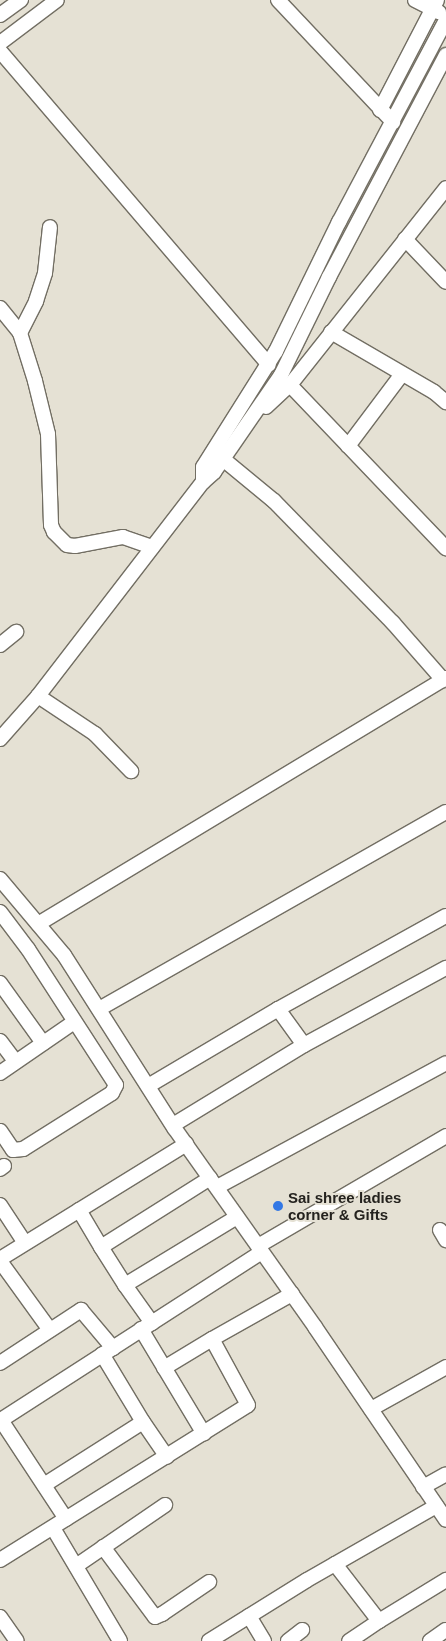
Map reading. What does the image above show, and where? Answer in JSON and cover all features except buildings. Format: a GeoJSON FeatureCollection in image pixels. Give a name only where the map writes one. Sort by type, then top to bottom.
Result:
{"type":"FeatureCollection","features":[{"type":"Feature","properties":{"kind":"street"},"geometry":{"type":"LineString","coordinates":[[0,15],[20,0]]}},
{"type":"Feature","properties":{"kind":"street"},"geometry":{"type":"LineString","coordinates":[[0,43],[57,0]]}},
{"type":"Feature","properties":{"kind":"street"},"geometry":{"type":"LineString","coordinates":[[278,0],[393,122]]}},
{"type":"Feature","properties":{"kind":"street"},"geometry":{"type":"LineString","coordinates":[[416,0],[434,4],[446,16]]}},
{"type":"Feature","properties":{"kind":"street"},"geometry":{"type":"LineString","coordinates":[[380,110],[434,4]]}},
{"type":"Feature","properties":{"kind":"street"},"geometry":{"type":"LineString","coordinates":[[203,482],[203,467],[269,364],[349,204],[446,20]]}},
{"type":"Feature","properties":{"kind":"street"},"geometry":{"type":"LineString","coordinates":[[0,50],[269,364]]}},
{"type":"Feature","properties":{"kind":"street"},"geometry":{"type":"LineString","coordinates":[[0,739],[38,696],[203,482],[214,472],[281,375],[363,212],[446,55]]}},
{"type":"Feature","properties":{"kind":"street"},"geometry":{"type":"LineString","coordinates":[[248,423],[290,385],[446,188]]}},
{"type":"Feature","properties":{"kind":"street"},"geometry":{"type":"LineString","coordinates":[[349,204],[363,212]]}},
{"type":"Feature","properties":{"kind":"street"},"geometry":{"type":"LineString","coordinates":[[20,333],[36,301],[45,273],[50,227]]}},
{"type":"Feature","properties":{"kind":"street"},"geometry":{"type":"LineString","coordinates":[[405,239],[446,282]]}},
{"type":"Feature","properties":{"kind":"street"},"geometry":{"type":"LineString","coordinates":[[0,308],[20,333],[35,381],[48,434],[51,525],[54,532],[67,544],[75,546],[123,537],[152,547]]}},
{"type":"Feature","properties":{"kind":"street"},"geometry":{"type":"LineString","coordinates":[[331,332],[434,392],[446,402]]}},
{"type":"Feature","properties":{"kind":"street"},"geometry":{"type":"LineString","coordinates":[[348,446],[402,374]]}},
{"type":"Feature","properties":{"kind":"street"},"geometry":{"type":"LineString","coordinates":[[290,385],[446,548]]}},
{"type":"Feature","properties":{"kind":"street"},"geometry":{"type":"LineString","coordinates":[[38,924],[444,679],[393,623],[274,501],[223,460]]}},
{"type":"Feature","properties":{"kind":"street"},"geometry":{"type":"LineString","coordinates":[[0,645],[16,632]]}},
{"type":"Feature","properties":{"kind":"street"},"geometry":{"type":"LineString","coordinates":[[38,696],[95,734],[131,771]]}},
{"type":"Feature","properties":{"kind":"street"},"geometry":{"type":"LineString","coordinates":[[99,1009],[446,812]]}},
{"type":"Feature","properties":{"kind":"street"},"geometry":{"type":"LineString","coordinates":[[0,880],[64,955],[173,1125],[292,1294],[446,1520]]}},
{"type":"Feature","properties":{"kind":"street"},"geometry":{"type":"LineString","coordinates":[[0,912],[28,949],[74,1022],[113,1078],[116,1090],[23,1149],[13,1150],[0,1131]]}},
{"type":"Feature","properties":{"kind":"street"},"geometry":{"type":"LineString","coordinates":[[148,1086],[278,1009],[446,916]]}},
{"type":"Feature","properties":{"kind":"street"},"geometry":{"type":"LineString","coordinates":[[173,1125],[304,1045],[446,968]]}},
{"type":"Feature","properties":{"kind":"street"},"geometry":{"type":"LineString","coordinates":[[0,983],[43,1043]]}},
{"type":"Feature","properties":{"kind":"street"},"geometry":{"type":"LineString","coordinates":[[278,1009],[304,1045]]}},
{"type":"Feature","properties":{"kind":"street"},"geometry":{"type":"LineString","coordinates":[[0,1073],[74,1022]]}},
{"type":"Feature","properties":{"kind":"street"},"geometry":{"type":"LineString","coordinates":[[0,1041],[16,1062]]}},
{"type":"Feature","properties":{"kind":"street"},"geometry":{"type":"LineString","coordinates":[[101,1247],[214,1183],[446,1063]]}},
{"type":"Feature","properties":{"kind":"street"},"geometry":{"type":"LineString","coordinates":[[66,1519],[0,1420],[108,1351],[260,1249],[446,1136]]}},
{"type":"Feature","properties":{"kind":"street"},"geometry":{"type":"LineString","coordinates":[[50,1330],[0,1260],[186,1144]]}},
{"type":"Feature","properties":{"kind":"street"},"geometry":{"type":"LineString","coordinates":[[0,1205],[26,1243]]}},
{"type":"Feature","properties":{"kind":"street"},"geometry":{"type":"LineString","coordinates":[[79,1210],[125,1285],[146,1326],[164,1368],[204,1434]]}},
{"type":"Feature","properties":{"kind":"street"},"geometry":{"type":"LineString","coordinates":[[125,1285],[238,1217]]}},
{"type":"Feature","properties":{"kind":"street"},"geometry":{"type":"LineString","coordinates":[[164,1368],[292,1294]]}},
{"type":"Feature","properties":{"kind":"street"},"geometry":{"type":"LineString","coordinates":[[0,1363],[81,1310],[108,1351],[143,1422],[167,1457]]}},
{"type":"Feature","properties":{"kind":"street"},"geometry":{"type":"LineString","coordinates":[[0,1560],[248,1406],[212,1339]]}},
{"type":"Feature","properties":{"kind":"street"},"geometry":{"type":"LineString","coordinates":[[371,1409],[446,1367]]}},
{"type":"Feature","properties":{"kind":"street"},"geometry":{"type":"LineString","coordinates":[[44,1484],[143,1422]]}},
{"type":"Feature","properties":{"kind":"street"},"geometry":{"type":"LineString","coordinates":[[423,1487],[446,1474]]}},
{"type":"Feature","properties":{"kind":"street"},"geometry":{"type":"LineString","coordinates":[[76,1566],[165,1505]]}},
{"type":"Feature","properties":{"kind":"street"},"geometry":{"type":"LineString","coordinates":[[209,1641],[334,1564],[436,1506]]}},
{"type":"Feature","properties":{"kind":"street"},"geometry":{"type":"LineString","coordinates":[[53,1528],[120,1641]]}},
{"type":"Feature","properties":{"kind":"street"},"geometry":{"type":"LineString","coordinates":[[103,1547],[155,1617],[209,1582]]}},
{"type":"Feature","properties":{"kind":"street"},"geometry":{"type":"LineString","coordinates":[[334,1564],[379,1621]]}},
{"type":"Feature","properties":{"kind":"street"},"geometry":{"type":"LineString","coordinates":[[349,1641],[446,1580]]}},
{"type":"Feature","properties":{"kind":"street"},"geometry":{"type":"LineString","coordinates":[[249,1616],[264,1641]]}},
{"type":"Feature","properties":{"kind":"street"},"geometry":{"type":"LineString","coordinates":[[0,1617],[17,1641]]}},
{"type":"Feature","properties":{"kind":"street"},"geometry":{"type":"LineString","coordinates":[[288,1641],[302,1630]]}},
{"type":"Feature","properties":{"kind":"street"},"geometry":{"type":"LineString","coordinates":[[430,1641],[446,1630]]}},
{"type":"Feature","properties":{"kind":"place","name":"Sai shree ladies corner & Gifts"},"geometry":{"type":"Point","coordinates":[278,1206]}}]}
